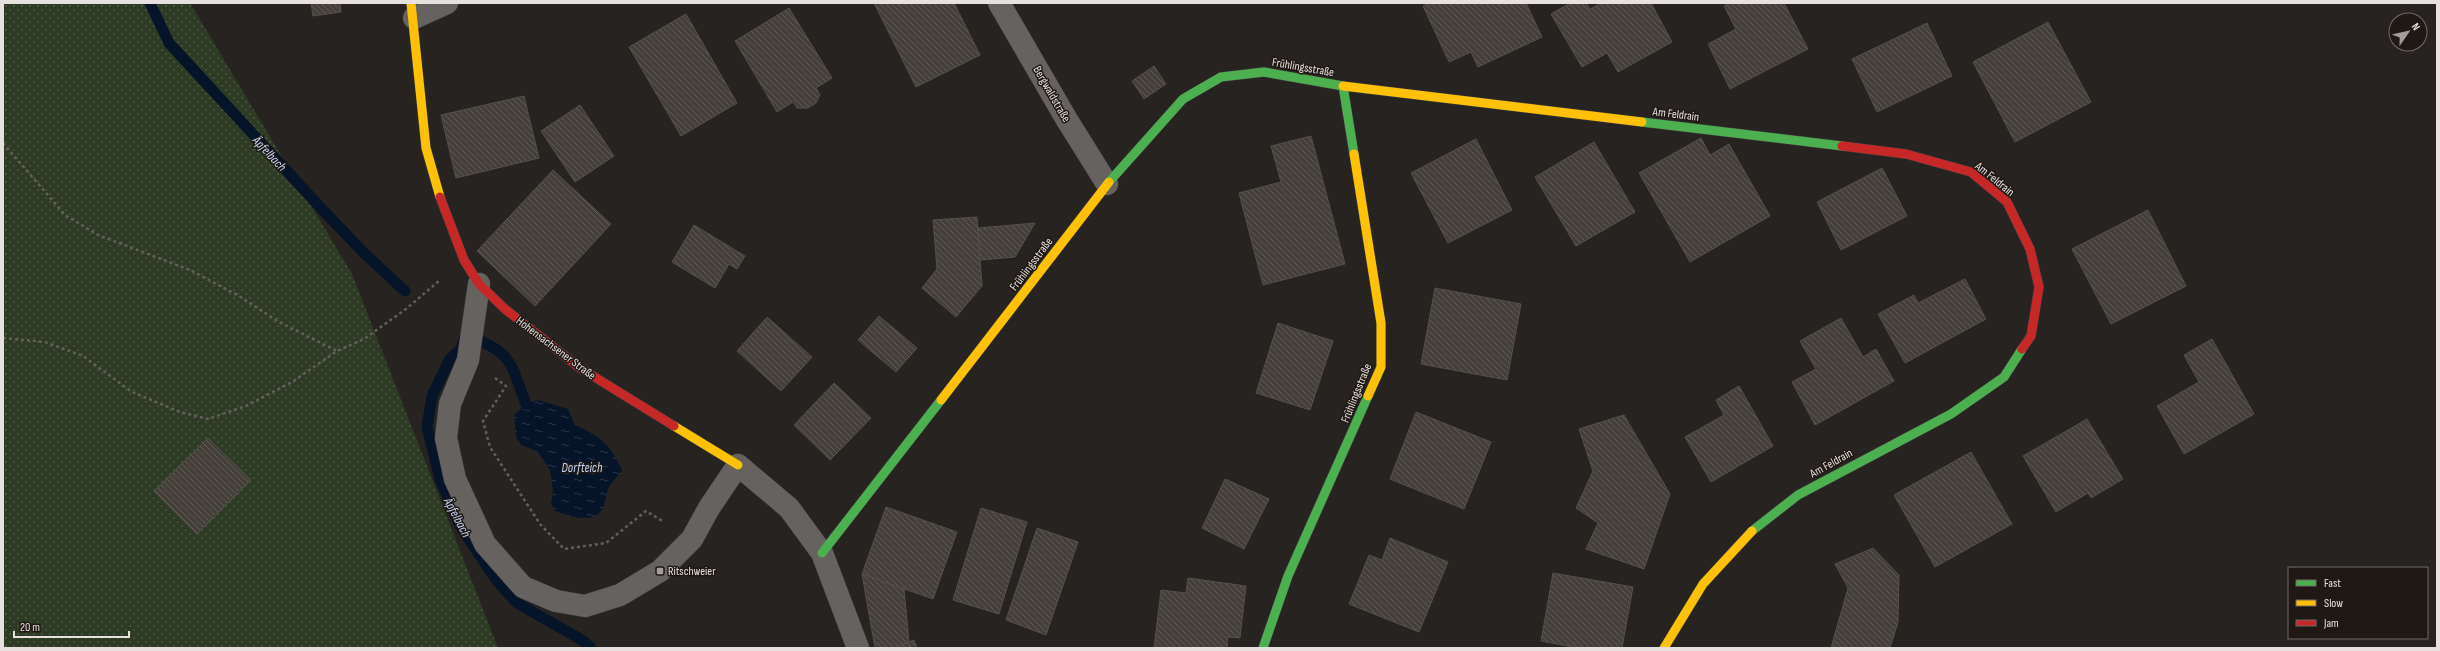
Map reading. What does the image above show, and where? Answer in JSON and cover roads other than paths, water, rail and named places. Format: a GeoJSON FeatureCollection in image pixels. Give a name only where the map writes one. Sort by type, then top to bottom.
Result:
{"type":"FeatureCollection","features":[{"type":"Feature","properties":{"kind":"street"},"geometry":{"type":"LineString","coordinates":[[413,11],[447,3]]}},
{"type":"Feature","properties":{"kind":"street","name":"Bergwaldstraße"},"geometry":{"type":"LineString","coordinates":[[999,3],[1067,120],[1107,184]]}},
{"type":"Feature","properties":{"kind":"street","name":"Hohensachsener Straße"},"geometry":{"type":"LineString","coordinates":[[413,11],[426,148],[444,210],[464,260],[479,284],[505,309],[580,368],[789,508],[822,553],[858,648]]}},
{"type":"Feature","properties":{"kind":"street","name":"Frühlingsstraße"},"geometry":{"type":"LineString","coordinates":[[822,553],[1107,184],[1184,99],[1221,77],[1264,72],[1343,86],[1381,323],[1381,366],[1288,576],[1263,648]]}},
{"type":"Feature","properties":{"kind":"street","name":"Am Feldrain"},"geometry":{"type":"LineString","coordinates":[[1343,86],[1906,154],[1971,172],[2007,202],[2030,249],[2039,286],[2031,336],[2004,376],[1951,414],[1872,454],[1798,495],[1754,529],[1703,584],[1664,648]]}},
{"type":"Feature","properties":{"kind":"street"},"geometry":{"type":"LineString","coordinates":[[479,284],[468,360],[450,404],[446,438],[455,479],[485,544],[522,587],[556,601],[585,606],[620,595],[660,572],[692,539],[709,508],[735,471]]}},
{"type":"Feature","properties":{"kind":"water","name":"Dorfteich"},"geometry":{"type":"Polygon","coordinates":[[[538,400],[568,409],[575,425],[592,433],[604,442],[622,470],[609,487],[605,503],[599,513],[587,518],[580,518],[555,511],[551,503],[553,491],[550,470],[537,451],[521,445],[516,437],[514,415],[526,404],[538,400]]]}},
{"type":"Feature","properties":{"kind":"waterway","name":"Äpfelbach"},"geometry":{"type":"LineString","coordinates":[[150,3],[169,43],[320,207],[365,254],[405,291]]}},
{"type":"Feature","properties":{"kind":"waterway","name":"Äpfelbach"},"geometry":{"type":"LineString","coordinates":[[526,404],[513,370],[503,355],[495,348],[470,337],[464,339],[461,349],[450,359],[432,396],[427,427],[440,479],[460,526],[497,581],[517,603],[582,640],[591,648]]}},
{"type":"Feature","properties":{"kind":"place","name":"Ritschweier"},"geometry":{"type":"Point","coordinates":[660,571]}}]}
